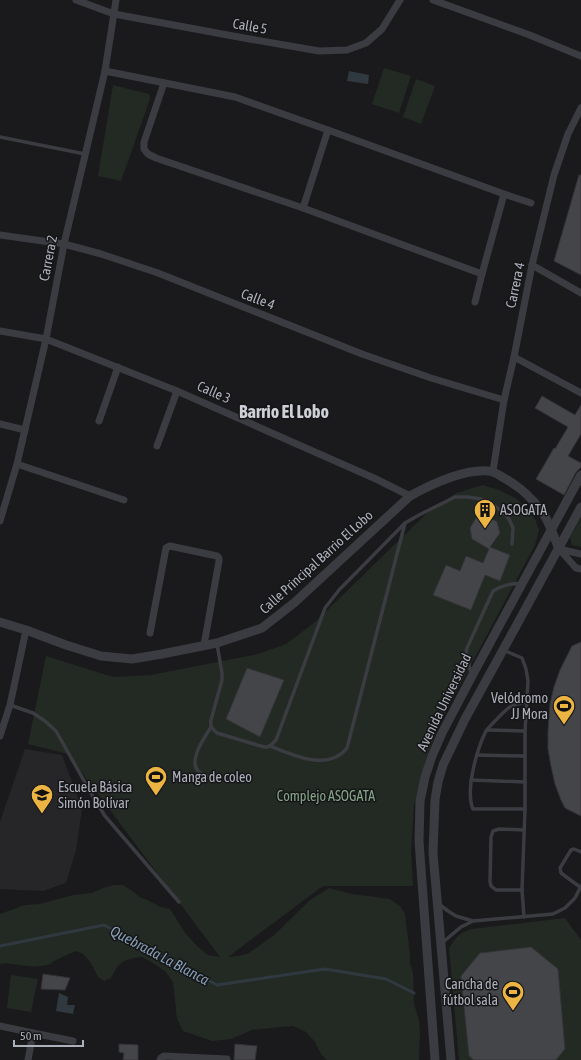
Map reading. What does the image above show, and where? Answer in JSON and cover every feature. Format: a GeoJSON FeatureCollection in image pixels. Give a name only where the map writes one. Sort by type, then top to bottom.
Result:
{"type":"FeatureCollection","features":[{"type":"Feature","properties":{"kind":"street","name":"Calle 5"},"geometry":{"type":"LineString","coordinates":[[76,0],[114,14],[251,40],[319,51],[347,50],[366,43],[382,29],[400,0]]}},
{"type":"Feature","properties":{"kind":"street","name":"Carrera 2"},"geometry":{"type":"LineString","coordinates":[[0,521],[17,464],[46,339],[64,244],[105,71],[116,0]]}},
{"type":"Feature","properties":{"kind":"street"},"geometry":{"type":"LineString","coordinates":[[433,0],[527,34],[581,56]]}},
{"type":"Feature","properties":{"kind":"street"},"geometry":{"type":"LineString","coordinates":[[105,71],[234,97],[530,203]]}},
{"type":"Feature","properties":{"kind":"street"},"geometry":{"type":"LineString","coordinates":[[164,83],[144,142],[144,149],[148,154],[302,208],[482,274]]}},
{"type":"Feature","properties":{"kind":"street","name":"Carrera 4"},"geometry":{"type":"LineString","coordinates":[[493,471],[504,400],[532,265],[554,175],[568,134],[581,108]]}},
{"type":"Feature","properties":{"kind":"street"},"geometry":{"type":"LineString","coordinates":[[302,208],[328,130]]}},
{"type":"Feature","properties":{"kind":"street"},"geometry":{"type":"LineString","coordinates":[[475,302],[504,194]]}},
{"type":"Feature","properties":{"kind":"street","name":"Calle 4"},"geometry":{"type":"LineString","coordinates":[[0,235],[64,244],[101,254],[158,273],[340,345],[431,378],[504,400]]}},
{"type":"Feature","properties":{"kind":"street"},"geometry":{"type":"LineString","coordinates":[[532,265],[581,293]]}},
{"type":"Feature","properties":{"kind":"street","name":"Calle 3"},"geometry":{"type":"LineString","coordinates":[[0,331],[46,339],[177,390],[376,478],[410,496]]}},
{"type":"Feature","properties":{"kind":"street"},"geometry":{"type":"LineString","coordinates":[[514,357],[581,393]]}},
{"type":"Feature","properties":{"kind":"street"},"geometry":{"type":"LineString","coordinates":[[99,420],[118,367]]}},
{"type":"Feature","properties":{"kind":"street"},"geometry":{"type":"LineString","coordinates":[[157,446],[177,390]]}},
{"type":"Feature","properties":{"kind":"street"},"geometry":{"type":"LineString","coordinates":[[0,424],[25,430]]}},
{"type":"Feature","properties":{"kind":"street"},"geometry":{"type":"LineString","coordinates":[[17,464],[124,500]]}},
{"type":"Feature","properties":{"kind":"street","name":"Calle Principal Barrio El Lobo"},"geometry":{"type":"LineString","coordinates":[[0,622],[101,656],[132,659],[217,643],[262,628],[300,598],[410,496],[430,485],[462,474],[479,471],[493,471]]}},
{"type":"Feature","properties":{"kind":"street"},"geometry":{"type":"LineString","coordinates":[[493,471],[526,493],[542,512],[559,549],[576,568],[581,569]]}},
{"type":"Feature","properties":{"kind":"street","name":"Avenida Universidad"},"geometry":{"type":"LineString","coordinates":[[435,1060],[419,841],[420,801],[425,777],[442,733],[581,475]]}},
{"type":"Feature","properties":{"kind":"street","name":"Avenida Universidad"},"geometry":{"type":"LineString","coordinates":[[451,1060],[433,853],[435,800],[438,782],[443,765],[478,695],[581,507]]}},
{"type":"Feature","properties":{"kind":"street"},"geometry":{"type":"LineString","coordinates":[[150,633],[166,548],[170,546],[217,556],[219,561],[204,646]]}},
{"type":"Feature","properties":{"kind":"street"},"geometry":{"type":"LineString","coordinates":[[559,549],[581,554]]}},
{"type":"Feature","properties":{"kind":"street"},"geometry":{"type":"LineString","coordinates":[[0,736],[10,705],[26,630]]}},
{"type":"Feature","properties":{"kind":"street"},"geometry":{"type":"LineString","coordinates":[[0,1026],[73,1041]]}},
{"type":"Feature","properties":{"kind":"street"},"geometry":{"type":"LineString","coordinates":[[28,1060],[33,1033]]}},
{"type":"Feature","properties":{"kind":"street"},"geometry":{"type":"LineString","coordinates":[[160,1060],[164,1056],[227,1060]]}},
{"type":"Feature","properties":{"kind":"lane"},"geometry":{"type":"LineString","coordinates":[[0,137],[85,154]]}},
{"type":"Feature","properties":{"kind":"lane"},"geometry":{"type":"LineString","coordinates":[[217,643],[222,680],[210,720],[211,727],[217,733],[267,748],[276,740],[325,608],[339,590],[405,523],[455,496],[468,496],[481,499],[503,512],[509,519],[513,528],[512,544]]}},
{"type":"Feature","properties":{"kind":"lane"},"geometry":{"type":"LineString","coordinates":[[270,746],[298,757],[317,760],[333,759],[342,754],[348,748],[405,523]]}},
{"type":"Feature","properties":{"kind":"lane"},"geometry":{"type":"LineString","coordinates":[[472,676],[466,653],[467,648],[493,591],[507,585],[523,583]]}},
{"type":"Feature","properties":{"kind":"lane"},"geometry":{"type":"LineString","coordinates":[[504,650],[522,658],[527,675],[522,890],[524,917]]}},
{"type":"Feature","properties":{"kind":"lane"},"geometry":{"type":"LineString","coordinates":[[525,809],[473,809],[471,804],[470,780],[477,755],[487,730],[508,707],[527,702]]}},
{"type":"Feature","properties":{"kind":"lane"},"geometry":{"type":"LineString","coordinates":[[10,705],[32,713],[44,720],[56,731],[105,816],[179,902]]}},
{"type":"Feature","properties":{"kind":"lane"},"geometry":{"type":"LineString","coordinates":[[210,778],[198,771],[194,761],[198,750],[211,727]]}},
{"type":"Feature","properties":{"kind":"lane"},"geometry":{"type":"LineString","coordinates":[[487,730],[526,731]]}},
{"type":"Feature","properties":{"kind":"lane"},"geometry":{"type":"LineString","coordinates":[[477,755],[525,756]]}},
{"type":"Feature","properties":{"kind":"lane"},"geometry":{"type":"LineString","coordinates":[[470,780],[525,782]]}},
{"type":"Feature","properties":{"kind":"lane"},"geometry":{"type":"LineString","coordinates":[[522,890],[496,890],[491,886],[491,837],[493,831],[499,829],[524,830]]}},
{"type":"Feature","properties":{"kind":"lane"},"geometry":{"type":"LineString","coordinates":[[438,903],[456,916],[473,921],[553,914],[564,908],[575,898],[581,887],[561,873],[560,868],[571,850],[574,849],[581,852]]}},
{"type":"Feature","properties":{"kind":"lane"},"geometry":{"type":"LineString","coordinates":[[441,943],[461,927],[473,921]]}},
{"type":"Feature","properties":{"kind":"shaded area"},"geometry":{"type":"Polygon","coordinates":[[[349,71],[369,75],[368,84],[347,81],[349,71]]]}},
{"type":"Feature","properties":{"kind":"shaded area","name":"Escuela Básica Simón Bolívar"},"geometry":{"type":"Polygon","coordinates":[[[25,749],[62,755],[82,809],[76,850],[66,883],[43,891],[0,889],[0,822],[25,749]]]}},
{"type":"Feature","properties":{"kind":"shaded area"},"geometry":{"type":"Polygon","coordinates":[[[59,993],[68,997],[67,1005],[75,1005],[73,1014],[56,1011],[59,993]]]}},
{"type":"Feature","properties":{"kind":"green space"},"geometry":{"type":"Polygon","coordinates":[[[384,68],[411,76],[399,113],[372,104],[384,68]]]}},
{"type":"Feature","properties":{"kind":"green space"},"geometry":{"type":"Polygon","coordinates":[[[416,79],[435,86],[421,124],[403,117],[416,79]]]}},
{"type":"Feature","properties":{"kind":"green space"},"geometry":{"type":"Polygon","coordinates":[[[113,85],[149,94],[150,99],[121,181],[98,176],[113,85]]]}},
{"type":"Feature","properties":{"kind":"green space","name":"Complejo ASOGATA"},"geometry":{"type":"Polygon","coordinates":[[[483,485],[499,490],[517,499],[535,519],[539,530],[535,545],[444,715],[427,755],[414,805],[411,853],[413,886],[323,886],[228,957],[249,953],[273,936],[310,900],[329,888],[352,894],[390,899],[400,906],[405,914],[410,964],[413,973],[414,1004],[419,1020],[419,1060],[327,1060],[306,1032],[293,1026],[252,1030],[231,1039],[212,1041],[183,1031],[177,1019],[173,982],[165,971],[142,957],[124,961],[117,967],[111,978],[104,981],[98,977],[91,963],[83,954],[75,951],[52,962],[51,964],[43,966],[23,966],[7,963],[0,964],[0,914],[25,905],[40,904],[73,895],[92,893],[114,885],[123,885],[140,897],[161,907],[170,909],[186,934],[198,947],[208,955],[220,957],[68,754],[28,744],[46,656],[113,677],[151,675],[258,654],[286,644],[314,623],[426,514],[456,493],[483,485]],[[488,516],[476,518],[470,528],[473,539],[482,545],[493,543],[500,533],[497,522],[488,516]],[[490,547],[483,563],[466,556],[460,571],[446,565],[433,595],[471,610],[485,575],[500,581],[510,556],[490,547]],[[248,668],[226,719],[283,680],[248,668]]]}},
{"type":"Feature","properties":{"kind":"green space"},"geometry":{"type":"Polygon","coordinates":[[[581,518],[581,547],[572,545],[570,537],[581,518]]]}},
{"type":"Feature","properties":{"kind":"green space"},"geometry":{"type":"Polygon","coordinates":[[[565,918],[581,940],[581,1060],[459,1060],[449,948],[454,941],[464,932],[472,929],[565,918]]]}},
{"type":"Feature","properties":{"kind":"green space"},"geometry":{"type":"Polygon","coordinates":[[[11,975],[38,979],[31,1012],[7,1008],[11,975]]]}},
{"type":"Feature","properties":{"kind":"building"},"geometry":{"type":"Polygon","coordinates":[[[579,175],[581,175],[581,275],[554,261],[579,175]]]}},
{"type":"Feature","properties":{"kind":"building"},"geometry":{"type":"Polygon","coordinates":[[[542,396],[575,415],[581,405],[581,434],[568,456],[581,463],[581,467],[576,472],[564,495],[536,479],[568,427],[535,408],[542,396]]]}},
{"type":"Feature","properties":{"kind":"building"},"geometry":{"type":"Polygon","coordinates":[[[488,516],[497,522],[500,533],[490,547],[510,555],[500,581],[485,575],[471,610],[433,595],[446,565],[460,571],[466,556],[483,563],[489,549],[472,539],[470,528],[476,518],[488,516]]]}},
{"type":"Feature","properties":{"kind":"building","name":"Velódromo JJ Mora"},"geometry":{"type":"Polygon","coordinates":[[[581,642],[581,816],[565,808],[561,800],[555,784],[551,766],[548,749],[548,731],[550,704],[560,670],[572,646],[581,642]]]}},
{"type":"Feature","properties":{"kind":"building"},"geometry":{"type":"Polygon","coordinates":[[[247,668],[284,680],[260,737],[226,719],[247,668]]]}},
{"type":"Feature","properties":{"kind":"building","name":"Cancha de fútbol sala"},"geometry":{"type":"Polygon","coordinates":[[[531,947],[558,969],[565,1049],[556,1060],[474,1060],[469,1056],[461,976],[480,953],[531,947]]]}},
{"type":"Feature","properties":{"kind":"building"},"geometry":{"type":"Polygon","coordinates":[[[43,974],[70,978],[65,990],[41,989],[43,974]]]}},
{"type":"Feature","properties":{"kind":"building"},"geometry":{"type":"Polygon","coordinates":[[[119,1044],[138,1045],[138,1060],[123,1060],[124,1053],[119,1052],[119,1044]]]}},
{"type":"Feature","properties":{"kind":"building"},"geometry":{"type":"Polygon","coordinates":[[[235,1044],[257,1046],[255,1060],[234,1060],[235,1044]]]}},
{"type":"Feature","properties":{"kind":"waterway","name":"Quebrada La Blanca"},"geometry":{"type":"LineString","coordinates":[[0,946],[104,925],[217,985],[325,969],[386,979],[414,993]]}},
{"type":"Feature","properties":{"kind":"place","name":"ASOGATA"},"geometry":{"type":"Point","coordinates":[485,530]}},
{"type":"Feature","properties":{"kind":"place","name":"Velódromo JJ Mora"},"geometry":{"type":"Point","coordinates":[564,726]}},
{"type":"Feature","properties":{"kind":"place","name":"Manga de coleo"},"geometry":{"type":"Point","coordinates":[156,796]}},
{"type":"Feature","properties":{"kind":"place","name":"Escuela Básica Simón Bolívar"},"geometry":{"type":"Point","coordinates":[42,814]}},
{"type":"Feature","properties":{"kind":"place","name":"Cancha de fútbol sala"},"geometry":{"type":"Point","coordinates":[513,1012]}},
{"type":"Feature","properties":{"kind":"district","name":"Barrio El Lobo"},"geometry":{"type":"Point","coordinates":[284,411]}}]}
